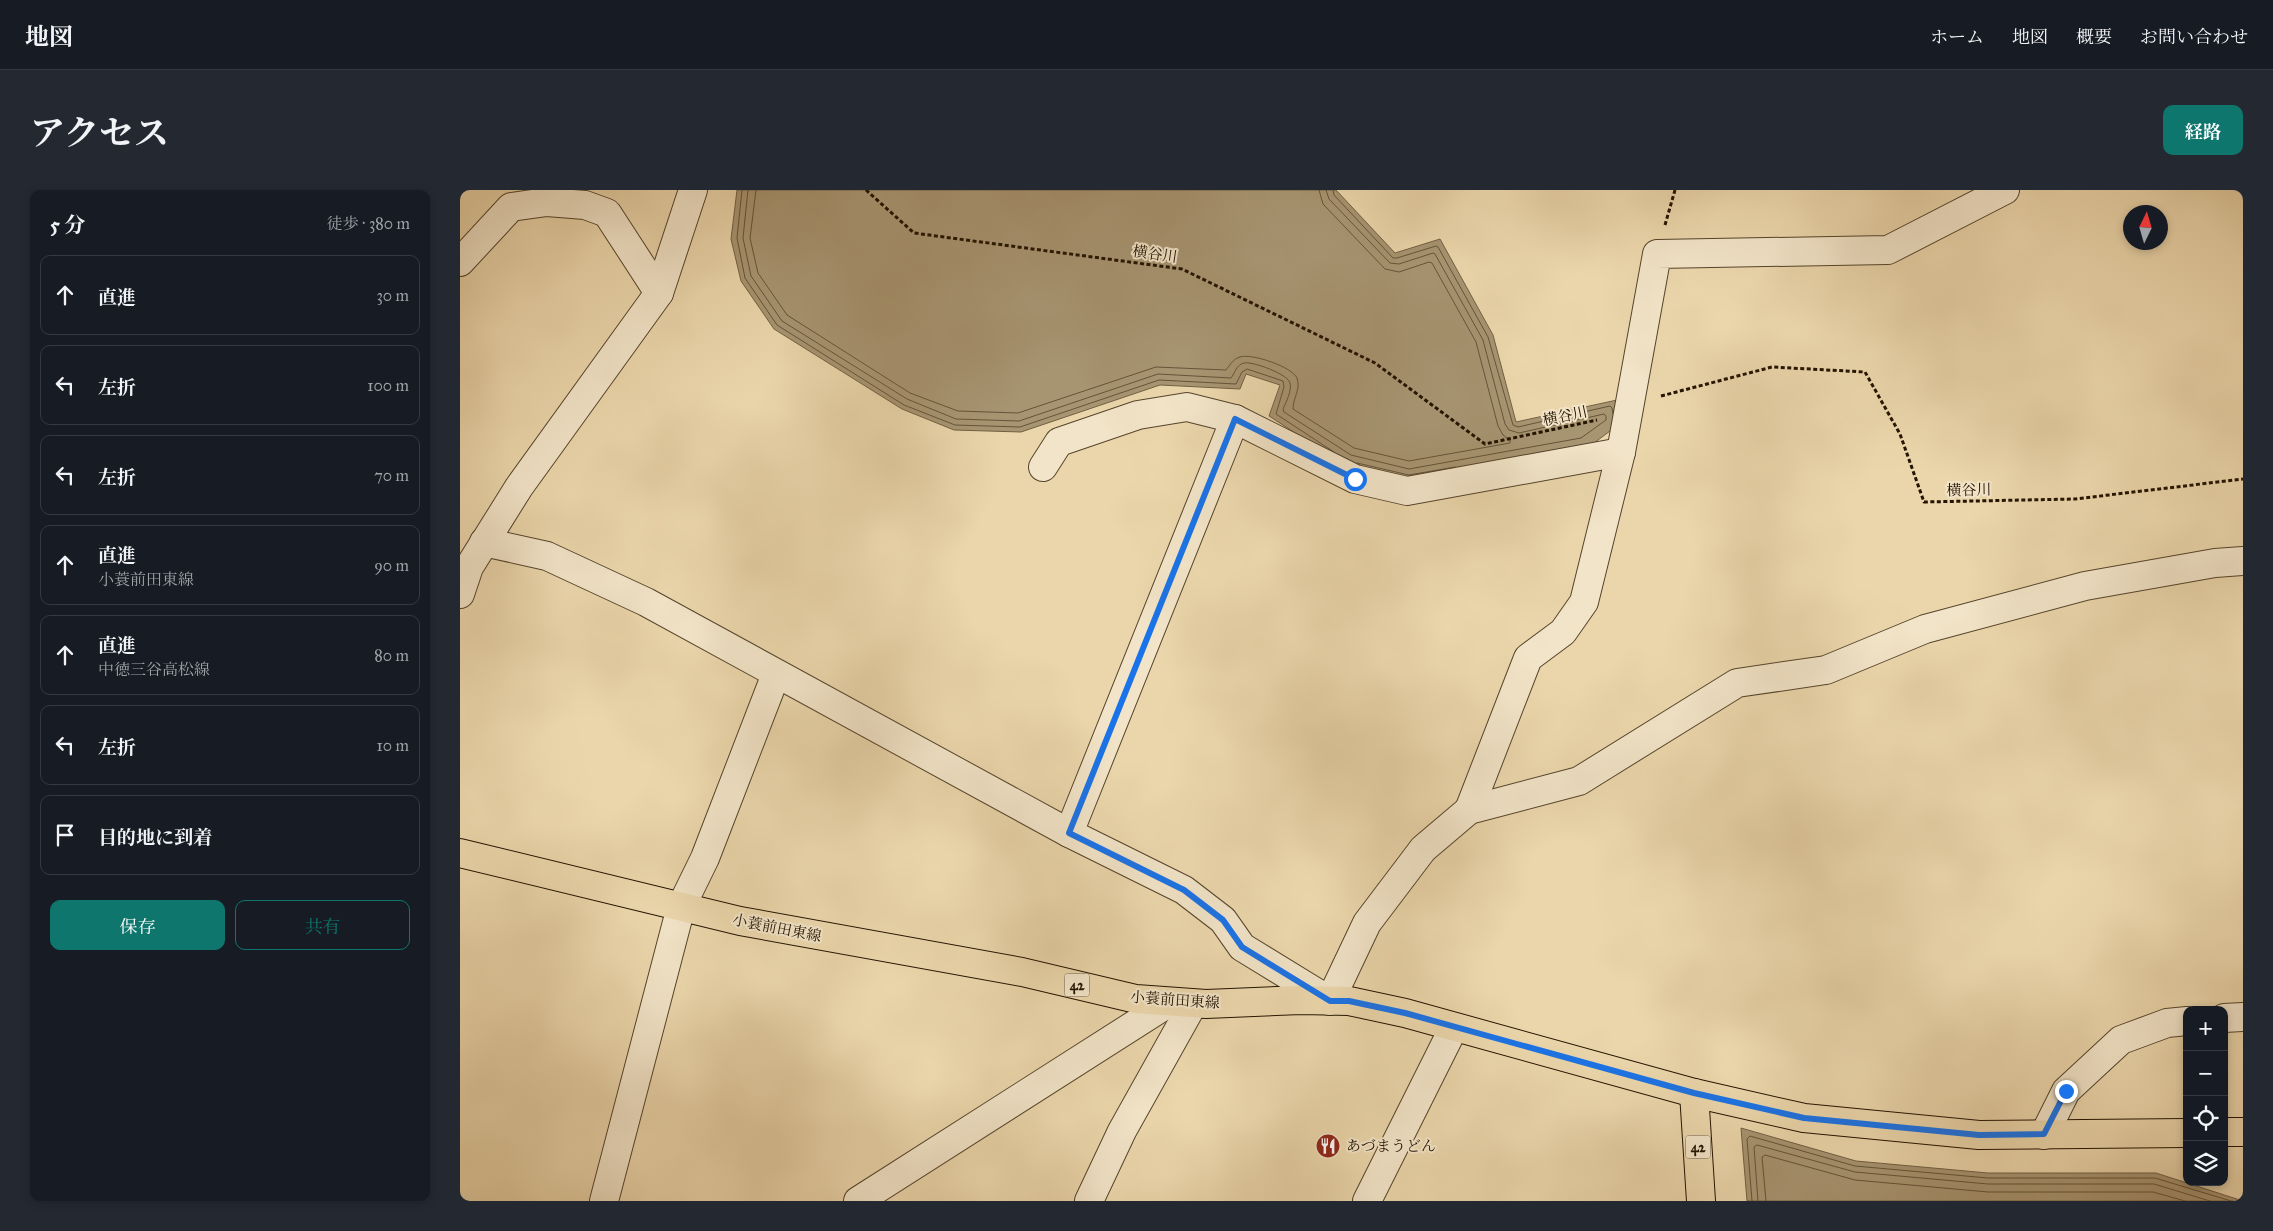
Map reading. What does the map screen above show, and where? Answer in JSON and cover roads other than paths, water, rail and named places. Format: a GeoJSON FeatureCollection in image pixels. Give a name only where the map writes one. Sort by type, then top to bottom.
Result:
{"type":"FeatureCollection","features":[{"type":"Feature","properties":{"kind":"main road","name":"小蓑前田東線"},"geometry":{"type":"LineString","coordinates":[[460,853],[740,922],[1022,972],[1136,999],[1182,1003],[1349,1001],[1454,1027],[1694,1093],[1804,1118],[1979,1135],[2183,1133]]}},
{"type":"Feature","properties":{"kind":"main road","name":"42"},"geometry":{"type":"LineString","coordinates":[[1694,1093],[1701,1201]]}},
{"type":"Feature","properties":{"kind":"main road"},"geometry":{"type":"LineString","coordinates":[[2228,1132],[2243,1132]]}},
{"type":"Feature","properties":{"kind":"street"},"geometry":{"type":"LineString","coordinates":[[460,594],[469,567],[519,487],[659,293],[693,190]]}},
{"type":"Feature","properties":{"kind":"street"},"geometry":{"type":"LineString","coordinates":[[1469,810],[1528,658],[1563,632],[1584,602],[1621,452],[1657,254],[1888,250],[2005,190]]}},
{"type":"Feature","properties":{"kind":"street"},"geometry":{"type":"LineString","coordinates":[[460,262],[511,207],[547,202],[585,205],[607,213],[659,293]]}},
{"type":"Feature","properties":{"kind":"street"},"geometry":{"type":"LineString","coordinates":[[1043,467],[1059,442],[1138,414],[1187,407],[1235,419],[1355,479],[1407,491],[1621,452]]}},
{"type":"Feature","properties":{"kind":"street"},"geometry":{"type":"LineString","coordinates":[[1069,833],[1235,419]]}},
{"type":"Feature","properties":{"kind":"street"},"geometry":{"type":"LineString","coordinates":[[484,542],[547,556],[646,602],[1069,833],[1184,890],[1223,920],[1242,947],[1330,1001],[1367,923],[1423,849],[1469,810],[1579,781],[1737,683],[1826,670],[1925,630],[2085,586],[2215,563],[2243,561]]}},
{"type":"Feature","properties":{"kind":"street"},"geometry":{"type":"LineString","coordinates":[[604,1201],[681,907],[705,858],[776,674]]}},
{"type":"Feature","properties":{"kind":"street"},"geometry":{"type":"LineString","coordinates":[[858,1201],[1182,1003]]}},
{"type":"Feature","properties":{"kind":"street"},"geometry":{"type":"LineString","coordinates":[[1089,1201],[1182,1003]]}},
{"type":"Feature","properties":{"kind":"street"},"geometry":{"type":"LineString","coordinates":[[2228,1018],[2243,1017]]}},
{"type":"Feature","properties":{"kind":"street"},"geometry":{"type":"LineString","coordinates":[[2044,1134],[2066,1091],[2121,1040],[2167,1024],[2183,1022]]}},
{"type":"Feature","properties":{"kind":"street"},"geometry":{"type":"LineString","coordinates":[[1367,1201],[1454,1027]]}},
{"type":"Feature","properties":{"kind":"water"},"geometry":{"type":"Polygon","coordinates":[[[737,190],[1336,190],[1395,253],[1440,239],[1493,335],[1516,422],[1617,400],[1618,425],[1586,449],[1408,480],[1346,466],[1269,416],[1280,385],[1246,374],[1240,389],[1160,385],[1021,432],[954,430],[902,409],[774,329],[741,281],[731,239],[737,190]]]}},
{"type":"Feature","properties":{"kind":"water"},"geometry":{"type":"Polygon","coordinates":[[[1741,1128],[1856,1161],[1988,1173],[2156,1173],[2183,1182],[2183,1186],[2196,1186],[2243,1201],[1747,1201],[1741,1128]]]}},
{"type":"Feature","properties":{"kind":"place","name":"あづまうどん"},"geometry":{"type":"Point","coordinates":[1328,1146]}}]}
